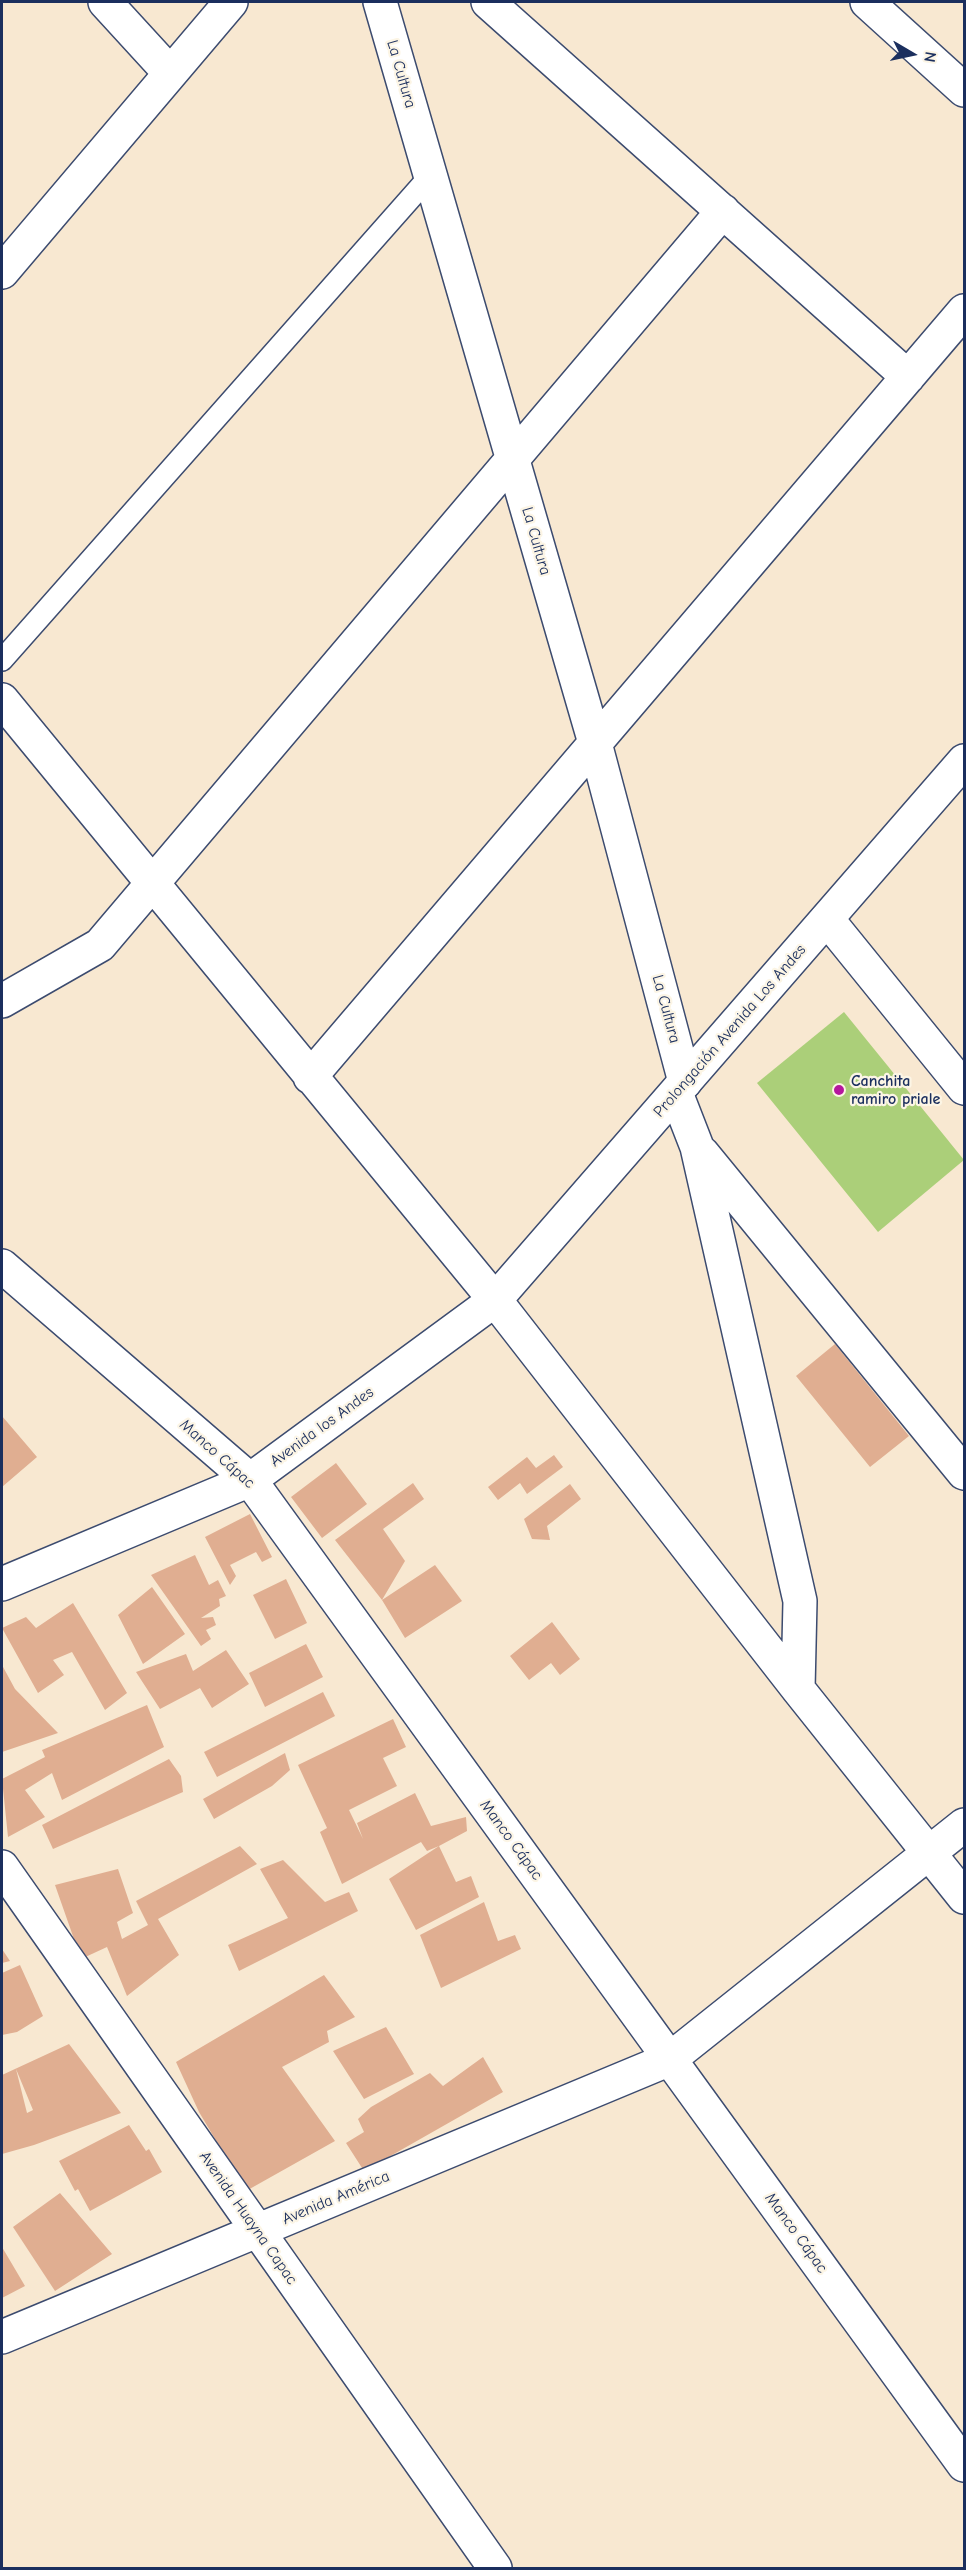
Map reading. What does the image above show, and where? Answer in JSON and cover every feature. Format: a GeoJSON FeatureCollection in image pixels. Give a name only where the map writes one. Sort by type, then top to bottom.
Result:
{"type":"FeatureCollection","features":[{"type":"Feature","properties":{"kind":"street"},"geometry":{"type":"LineString","coordinates":[[105,2],[170,73]]}},
{"type":"Feature","properties":{"kind":"street"},"geometry":{"type":"LineString","coordinates":[[2,273],[231,2]]}},
{"type":"Feature","properties":{"kind":"street","name":"La Cultura"},"geometry":{"type":"LineString","coordinates":[[380,2],[595,743],[680,1088],[697,1147]]}},
{"type":"Feature","properties":{"kind":"street"},"geometry":{"type":"LineString","coordinates":[[488,2],[908,377]]}},
{"type":"Feature","properties":{"kind":"street"},"geometry":{"type":"LineString","coordinates":[[867,2],[964,90]]}},
{"type":"Feature","properties":{"kind":"street"},"geometry":{"type":"LineString","coordinates":[[2,1001],[100,945],[723,211]]}},
{"type":"Feature","properties":{"kind":"street"},"geometry":{"type":"LineString","coordinates":[[310,1077],[964,312]]}},
{"type":"Feature","properties":{"kind":"street"},"geometry":{"type":"LineString","coordinates":[[2,700],[495,1300],[798,1689],[964,1897]]}},
{"type":"Feature","properties":{"kind":"street","name":"Prolongación Avenida Los Andes"},"geometry":{"type":"LineString","coordinates":[[495,1300],[964,761]]}},
{"type":"Feature","properties":{"kind":"street"},"geometry":{"type":"LineString","coordinates":[[827,919],[964,1088]]}},
{"type":"Feature","properties":{"kind":"street"},"geometry":{"type":"LineString","coordinates":[[697,1147],[800,1601],[798,1689]]}},
{"type":"Feature","properties":{"kind":"street"},"geometry":{"type":"LineString","coordinates":[[697,1147],[964,1473]]}},
{"type":"Feature","properties":{"kind":"street","name":"Manco Cápac"},"geometry":{"type":"LineString","coordinates":[[2,1266],[250,1480],[964,2465]]}},
{"type":"Feature","properties":{"kind":"street","name":"Avenida los Andes"},"geometry":{"type":"LineString","coordinates":[[2,1584],[250,1480],[495,1300]]}},
{"type":"Feature","properties":{"kind":"street","name":"Avenida América"},"geometry":{"type":"LineString","coordinates":[[2,2337],[670,2059],[964,1825]]}},
{"type":"Feature","properties":{"kind":"street","name":"Avenida Huayna Capac"},"geometry":{"type":"LineString","coordinates":[[2,1867],[495,2568]]}},
{"type":"Feature","properties":{"kind":"lane"},"geometry":{"type":"LineString","coordinates":[[2,660],[431,175]]}},
{"type":"Feature","properties":{"kind":"green space"},"geometry":{"type":"Polygon","coordinates":[[[844,1012],[964,1160],[878,1232],[757,1083],[844,1012]]]}},
{"type":"Feature","properties":{"kind":"building"},"geometry":{"type":"Polygon","coordinates":[[[835,1344],[909,1436],[870,1467],[796,1376],[835,1344]]]}},
{"type":"Feature","properties":{"kind":"building"},"geometry":{"type":"Polygon","coordinates":[[[2,1416],[37,1457],[2,1487],[2,1416]]]}},
{"type":"Feature","properties":{"kind":"building"},"geometry":{"type":"Polygon","coordinates":[[[554,1455],[563,1467],[527,1494],[520,1483],[498,1500],[488,1487],[527,1457],[536,1468],[554,1455]]]}},
{"type":"Feature","properties":{"kind":"building"},"geometry":{"type":"Polygon","coordinates":[[[336,1463],[367,1504],[322,1538],[291,1497],[336,1463]]]}},
{"type":"Feature","properties":{"kind":"building"},"geometry":{"type":"Polygon","coordinates":[[[413,1483],[424,1499],[383,1529],[405,1561],[382,1600],[335,1540],[413,1483]]]}},
{"type":"Feature","properties":{"kind":"building"},"geometry":{"type":"Polygon","coordinates":[[[570,1484],[581,1499],[547,1526],[550,1540],[532,1539],[524,1519],[570,1484]]]}},
{"type":"Feature","properties":{"kind":"building"},"geometry":{"type":"Polygon","coordinates":[[[250,1514],[272,1557],[262,1562],[256,1552],[230,1565],[236,1576],[230,1585],[205,1537],[250,1514]]]}},
{"type":"Feature","properties":{"kind":"building"},"geometry":{"type":"Polygon","coordinates":[[[195,1555],[209,1585],[218,1580],[226,1596],[219,1599],[220,1606],[201,1618],[213,1617],[216,1625],[206,1630],[211,1639],[201,1646],[151,1575],[195,1555]]]}},
{"type":"Feature","properties":{"kind":"building"},"geometry":{"type":"Polygon","coordinates":[[[435,1565],[462,1601],[405,1638],[382,1600],[435,1565]]]}},
{"type":"Feature","properties":{"kind":"building"},"geometry":{"type":"Polygon","coordinates":[[[286,1579],[307,1623],[275,1639],[253,1595],[286,1579]]]}},
{"type":"Feature","properties":{"kind":"building"},"geometry":{"type":"Polygon","coordinates":[[[152,1587],[185,1634],[143,1664],[118,1615],[152,1587]]]}},
{"type":"Feature","properties":{"kind":"building"},"geometry":{"type":"Polygon","coordinates":[[[73,1603],[127,1693],[105,1710],[72,1652],[53,1660],[64,1675],[38,1693],[2,1628],[26,1617],[36,1628],[73,1603]]]}},
{"type":"Feature","properties":{"kind":"building"},"geometry":{"type":"Polygon","coordinates":[[[552,1622],[580,1659],[560,1675],[551,1663],[529,1680],[510,1656],[552,1622]]]}},
{"type":"Feature","properties":{"kind":"building"},"geometry":{"type":"Polygon","coordinates":[[[306,1644],[323,1677],[265,1707],[249,1673],[306,1644]]]}},
{"type":"Feature","properties":{"kind":"building"},"geometry":{"type":"Polygon","coordinates":[[[226,1650],[249,1684],[212,1708],[200,1688],[160,1709],[136,1672],[186,1654],[193,1671],[226,1650]]]}},
{"type":"Feature","properties":{"kind":"building"},"geometry":{"type":"Polygon","coordinates":[[[2,1665],[15,1689],[58,1733],[2,1752],[2,1665]]]}},
{"type":"Feature","properties":{"kind":"building"},"geometry":{"type":"Polygon","coordinates":[[[323,1692],[335,1716],[217,1777],[204,1752],[323,1692]]]}},
{"type":"Feature","properties":{"kind":"building"},"geometry":{"type":"Polygon","coordinates":[[[147,1705],[164,1747],[62,1800],[52,1773],[25,1790],[45,1817],[8,1837],[2,1779],[45,1757],[42,1750],[147,1705]]]}},
{"type":"Feature","properties":{"kind":"building"},"geometry":{"type":"Polygon","coordinates":[[[393,1719],[406,1747],[383,1758],[397,1786],[349,1810],[363,1839],[357,1823],[415,1793],[431,1826],[466,1817],[467,1831],[427,1851],[421,1842],[342,1884],[320,1832],[327,1828],[298,1765],[393,1719]]]}},
{"type":"Feature","properties":{"kind":"building"},"geometry":{"type":"Polygon","coordinates":[[[285,1753],[290,1770],[272,1786],[214,1819],[203,1799],[285,1753]]]}},
{"type":"Feature","properties":{"kind":"building"},"geometry":{"type":"Polygon","coordinates":[[[169,1759],[181,1776],[183,1792],[53,1849],[42,1825],[169,1759]]]}},
{"type":"Feature","properties":{"kind":"building"},"geometry":{"type":"Polygon","coordinates":[[[240,1846],[257,1864],[158,1919],[179,1955],[127,1996],[107,1947],[81,1959],[55,1885],[118,1869],[133,1913],[117,1922],[122,1939],[148,1925],[136,1901],[240,1846]]]}},
{"type":"Feature","properties":{"kind":"building"},"geometry":{"type":"Polygon","coordinates":[[[439,1846],[456,1882],[471,1876],[479,1897],[416,1930],[389,1879],[439,1846]]]}},
{"type":"Feature","properties":{"kind":"building"},"geometry":{"type":"Polygon","coordinates":[[[283,1860],[325,1902],[349,1892],[358,1911],[239,1971],[228,1945],[288,1918],[260,1869],[283,1860]]]}},
{"type":"Feature","properties":{"kind":"building"},"geometry":{"type":"Polygon","coordinates":[[[484,1902],[498,1941],[515,1935],[521,1949],[441,1988],[420,1935],[484,1902]]]}},
{"type":"Feature","properties":{"kind":"building"},"geometry":{"type":"Polygon","coordinates":[[[2,1949],[10,1961],[2,1963],[2,1949]]]}},
{"type":"Feature","properties":{"kind":"building"},"geometry":{"type":"Polygon","coordinates":[[[20,1965],[43,2016],[17,2032],[2,2035],[2,1973],[20,1965]]]}},
{"type":"Feature","properties":{"kind":"building"},"geometry":{"type":"Polygon","coordinates":[[[324,1975],[355,2017],[327,2031],[329,2042],[282,2067],[335,2141],[246,2191],[199,2112],[176,2062],[324,1975]]]}},
{"type":"Feature","properties":{"kind":"building"},"geometry":{"type":"Polygon","coordinates":[[[386,2027],[414,2074],[364,2099],[333,2051],[386,2027]]]}},
{"type":"Feature","properties":{"kind":"building"},"geometry":{"type":"Polygon","coordinates":[[[69,2044],[121,2113],[34,2145],[2,2154],[2,2075],[69,2044]],[[16,2069],[27,2113],[33,2110],[16,2069]]]}},
{"type":"Feature","properties":{"kind":"building"},"geometry":{"type":"Polygon","coordinates":[[[483,2057],[503,2092],[364,2171],[346,2143],[364,2132],[358,2119],[371,2107],[430,2073],[443,2086],[483,2057]]]}},
{"type":"Feature","properties":{"kind":"building"},"geometry":{"type":"Polygon","coordinates":[[[129,2125],[146,2151],[149,2149],[162,2172],[90,2211],[78,2189],[75,2191],[59,2161],[129,2125]]]}},
{"type":"Feature","properties":{"kind":"building"},"geometry":{"type":"Polygon","coordinates":[[[60,2193],[112,2254],[55,2291],[13,2227],[60,2193]]]}},
{"type":"Feature","properties":{"kind":"building"},"geometry":{"type":"Polygon","coordinates":[[[2,2247],[25,2286],[2,2298],[2,2247]]]}},
{"type":"Feature","properties":{"kind":"place","name":"Canchita ramiro priale"},"geometry":{"type":"Point","coordinates":[839,1090]}}]}
